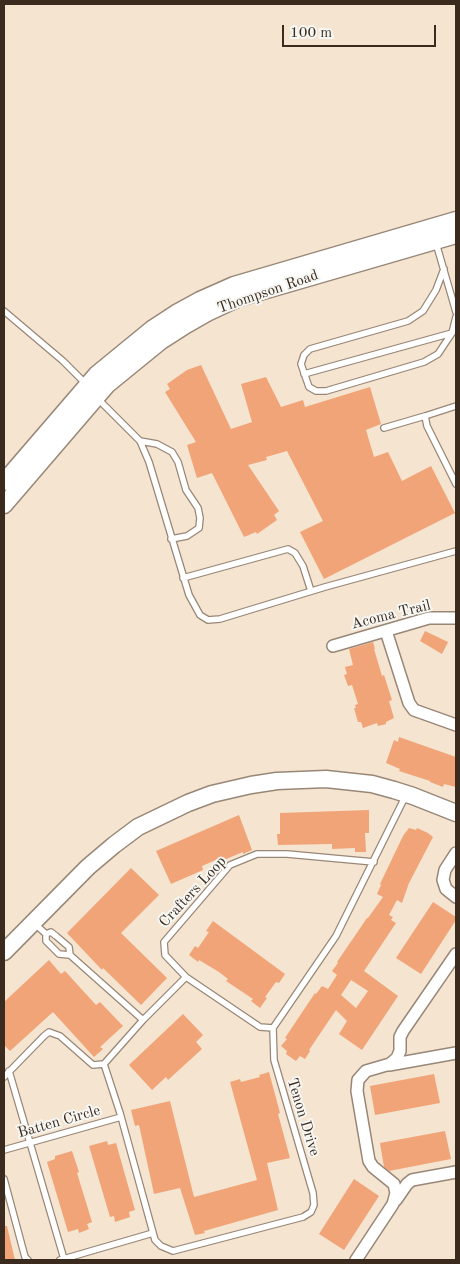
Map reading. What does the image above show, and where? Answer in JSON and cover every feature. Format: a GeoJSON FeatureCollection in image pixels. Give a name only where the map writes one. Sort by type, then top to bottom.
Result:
{"type":"FeatureCollection","features":[{"type":"Feature","properties":{"kind":"street","name":"Thompson Road"},"geometry":{"type":"LineString","coordinates":[[4,482],[92,391],[161,341],[207,313],[239,298],[255,286],[433,234],[456,220]]}},
{"type":"Feature","properties":{"kind":"street","name":"Thompson Road"},"geometry":{"type":"LineString","coordinates":[[433,234],[456,235]]}},
{"type":"Feature","properties":{"kind":"street","name":"Thompson Road"},"geometry":{"type":"LineString","coordinates":[[4,505],[92,391]]}},
{"type":"Feature","properties":{"kind":"street","name":"Acoma Trail"},"geometry":{"type":"LineString","coordinates":[[333,646],[429,618],[456,618]]}},
{"type":"Feature","properties":{"kind":"street"},"geometry":{"type":"LineString","coordinates":[[386,630],[409,703],[414,710],[456,725]]}},
{"type":"Feature","properties":{"kind":"street"},"geometry":{"type":"LineString","coordinates":[[4,952],[88,867],[114,845],[145,824],[188,803],[212,794],[244,786],[277,781],[326,779],[372,784],[407,794],[456,813]]}},
{"type":"Feature","properties":{"kind":"street"},"geometry":{"type":"LineString","coordinates":[[456,853],[442,877],[444,886],[456,897]]}},
{"type":"Feature","properties":{"kind":"street"},"geometry":{"type":"LineString","coordinates":[[393,1204],[396,1193],[394,1184],[372,1167],[369,1161],[356,1091],[358,1080],[363,1073],[393,1062],[397,1058],[400,1050],[400,1037],[403,1031],[456,954]]}},
{"type":"Feature","properties":{"kind":"street"},"geometry":{"type":"LineString","coordinates":[[385,1065],[456,1053]]}},
{"type":"Feature","properties":{"kind":"street"},"geometry":{"type":"LineString","coordinates":[[356,1260],[405,1186],[412,1180],[456,1172]]}},
{"type":"Feature","properties":{"kind":"lane"},"geometry":{"type":"LineString","coordinates":[[433,234],[456,312]]}},
{"type":"Feature","properties":{"kind":"lane"},"geometry":{"type":"LineString","coordinates":[[444,269],[436,290],[423,311],[408,321],[310,350],[304,355],[301,364],[309,386],[316,391],[326,391],[424,362],[438,354],[452,333],[456,317]]}},
{"type":"Feature","properties":{"kind":"lane"},"geometry":{"type":"LineString","coordinates":[[4,311],[63,361],[140,441],[149,462],[189,595],[200,615],[208,620],[220,619],[311,591],[456,551]]}},
{"type":"Feature","properties":{"kind":"lane"},"geometry":{"type":"LineString","coordinates":[[304,374],[452,333]]}},
{"type":"Feature","properties":{"kind":"lane"},"geometry":{"type":"LineString","coordinates":[[384,428],[456,406]]}},
{"type":"Feature","properties":{"kind":"lane"},"geometry":{"type":"LineString","coordinates":[[425,416],[427,426],[456,484]]}},
{"type":"Feature","properties":{"kind":"lane"},"geometry":{"type":"LineString","coordinates":[[140,441],[157,444],[172,452],[178,462],[186,490],[198,508],[199,528],[187,536],[171,539]]}},
{"type":"Feature","properties":{"kind":"lane"},"geometry":{"type":"LineString","coordinates":[[183,578],[288,550],[295,553],[303,566],[311,591]]}},
{"type":"Feature","properties":{"kind":"lane"},"geometry":{"type":"LineString","coordinates":[[273,1028],[336,936],[407,794]]}},
{"type":"Feature","properties":{"kind":"lane","name":"Crafters Loop"},"geometry":{"type":"LineString","coordinates":[[273,1028],[260,1027],[186,977],[165,955],[164,942],[230,866],[257,854],[287,854],[374,862]]}},
{"type":"Feature","properties":{"kind":"lane"},"geometry":{"type":"LineString","coordinates":[[33,923],[46,934],[46,941],[59,954],[70,956],[143,1020]]}},
{"type":"Feature","properties":{"kind":"lane"},"geometry":{"type":"LineString","coordinates":[[46,934],[51,932],[56,936],[68,947],[70,956]]}},
{"type":"Feature","properties":{"kind":"lane"},"geometry":{"type":"LineString","coordinates":[[4,1077],[49,1032],[60,1036],[92,1065],[104,1064],[143,1020],[186,977]]}},
{"type":"Feature","properties":{"kind":"lane","name":"Tenon Drive"},"geometry":{"type":"LineString","coordinates":[[153,1233],[155,1240],[161,1246],[173,1251],[303,1217],[311,1212],[314,1205],[313,1193],[274,1060],[273,1028]]}},
{"type":"Feature","properties":{"kind":"lane","name":"Batten Circle"},"geometry":{"type":"LineString","coordinates":[[104,1064],[121,1117],[153,1233]]}},
{"type":"Feature","properties":{"kind":"lane"},"geometry":{"type":"LineString","coordinates":[[9,1071],[62,1260],[153,1233]]}},
{"type":"Feature","properties":{"kind":"lane","name":"Batten Circle"},"geometry":{"type":"LineString","coordinates":[[4,1150],[121,1117]]}},
{"type":"Feature","properties":{"kind":"lane"},"geometry":{"type":"LineString","coordinates":[[4,1179],[28,1260]]}},
{"type":"Feature","properties":{"kind":"building"},"geometry":{"type":"Polygon","coordinates":[[[201,365],[231,429],[252,422],[241,384],[266,377],[281,407],[303,400],[305,407],[370,387],[381,424],[366,430],[374,457],[388,452],[402,481],[431,466],[455,513],[324,579],[300,532],[323,521],[287,451],[266,457],[267,460],[248,465],[279,511],[274,515],[277,520],[257,534],[256,532],[244,537],[212,473],[197,478],[187,445],[196,442],[165,392],[170,389],[167,384],[187,370],[201,365]]]}},
{"type":"Feature","properties":{"kind":"building"},"geometry":{"type":"Polygon","coordinates":[[[425,631],[448,642],[442,654],[420,641],[425,631]]]}},
{"type":"Feature","properties":{"kind":"building"},"geometry":{"type":"Polygon","coordinates":[[[373,642],[382,676],[384,675],[392,700],[389,701],[394,718],[386,722],[386,724],[378,726],[377,723],[363,728],[361,722],[358,722],[354,708],[358,704],[352,685],[348,686],[344,675],[347,674],[345,667],[353,665],[349,649],[373,642]]]}},
{"type":"Feature","properties":{"kind":"building"},"geometry":{"type":"Polygon","coordinates":[[[399,737],[456,757],[456,787],[444,784],[443,787],[399,771],[400,769],[386,763],[394,740],[398,742],[399,737]]]}},
{"type":"Feature","properties":{"kind":"building"},"geometry":{"type":"Polygon","coordinates":[[[369,810],[369,833],[365,833],[366,852],[355,852],[355,848],[332,849],[332,844],[278,845],[277,834],[280,834],[280,813],[369,810]]]}},
{"type":"Feature","properties":{"kind":"building"},"geometry":{"type":"Polygon","coordinates":[[[239,815],[252,850],[219,862],[218,859],[202,866],[203,870],[171,884],[156,851],[239,815]]]}},
{"type":"Feature","properties":{"kind":"building"},"geometry":{"type":"Polygon","coordinates":[[[409,828],[416,830],[417,828],[433,837],[409,883],[402,903],[397,900],[389,915],[393,917],[391,920],[396,923],[364,971],[398,996],[362,1050],[339,1034],[347,1021],[336,1010],[305,1059],[300,1056],[296,1061],[286,1054],[287,1051],[281,1046],[315,993],[322,986],[328,989],[337,975],[332,971],[337,962],[383,897],[377,894],[380,884],[403,836],[409,828]],[[351,980],[341,995],[356,1008],[368,991],[351,980]]]}},
{"type":"Feature","properties":{"kind":"building"},"geometry":{"type":"Polygon","coordinates":[[[131,868],[159,895],[121,933],[167,978],[141,1005],[103,968],[102,970],[67,933],[131,868]]]}},
{"type":"Feature","properties":{"kind":"building"},"geometry":{"type":"Polygon","coordinates":[[[433,902],[456,917],[456,920],[421,974],[396,958],[433,902]]]}},
{"type":"Feature","properties":{"kind":"building"},"geometry":{"type":"Polygon","coordinates":[[[213,921],[285,974],[279,983],[276,982],[265,997],[267,998],[260,1008],[251,1001],[253,999],[226,981],[228,979],[219,972],[199,960],[198,962],[189,955],[195,946],[198,948],[209,932],[206,931],[213,921]]]}},
{"type":"Feature","properties":{"kind":"building"},"geometry":{"type":"Polygon","coordinates":[[[49,960],[61,974],[65,971],[96,1005],[100,1002],[123,1026],[100,1047],[103,1049],[94,1057],[53,1012],[10,1051],[4,1045],[4,1002],[49,960]]]}},
{"type":"Feature","properties":{"kind":"building"},"geometry":{"type":"Polygon","coordinates":[[[183,1014],[203,1035],[196,1042],[202,1049],[168,1080],[166,1077],[152,1090],[129,1065],[183,1014]]]}},
{"type":"Feature","properties":{"kind":"building"},"geometry":{"type":"Polygon","coordinates":[[[269,1072],[290,1158],[267,1163],[278,1210],[195,1235],[180,1188],[154,1194],[139,1125],[135,1126],[131,1110],[170,1101],[194,1197],[257,1180],[230,1082],[240,1079],[241,1082],[260,1077],[259,1075],[269,1072]]]}},
{"type":"Feature","properties":{"kind":"building"},"geometry":{"type":"Polygon","coordinates":[[[434,1074],[440,1103],[375,1115],[370,1086],[434,1074]]]}},
{"type":"Feature","properties":{"kind":"building"},"geometry":{"type":"Polygon","coordinates":[[[445,1131],[451,1159],[389,1171],[384,1167],[380,1143],[445,1131]]]}},
{"type":"Feature","properties":{"kind":"building"},"geometry":{"type":"Polygon","coordinates":[[[107,1141],[108,1145],[116,1143],[135,1210],[129,1212],[130,1217],[115,1222],[114,1216],[110,1217],[89,1146],[107,1141]]]}},
{"type":"Feature","properties":{"kind":"building"},"geometry":{"type":"Polygon","coordinates":[[[72,1151],[92,1222],[87,1224],[89,1229],[79,1233],[78,1229],[68,1232],[47,1162],[55,1159],[55,1156],[72,1151]]]}},
{"type":"Feature","properties":{"kind":"building"},"geometry":{"type":"Polygon","coordinates":[[[354,1179],[379,1196],[344,1250],[319,1234],[354,1179]]]}},
{"type":"Feature","properties":{"kind":"building"},"geometry":{"type":"Polygon","coordinates":[[[4,1226],[7,1226],[15,1260],[4,1260],[4,1226]]]}}]}
